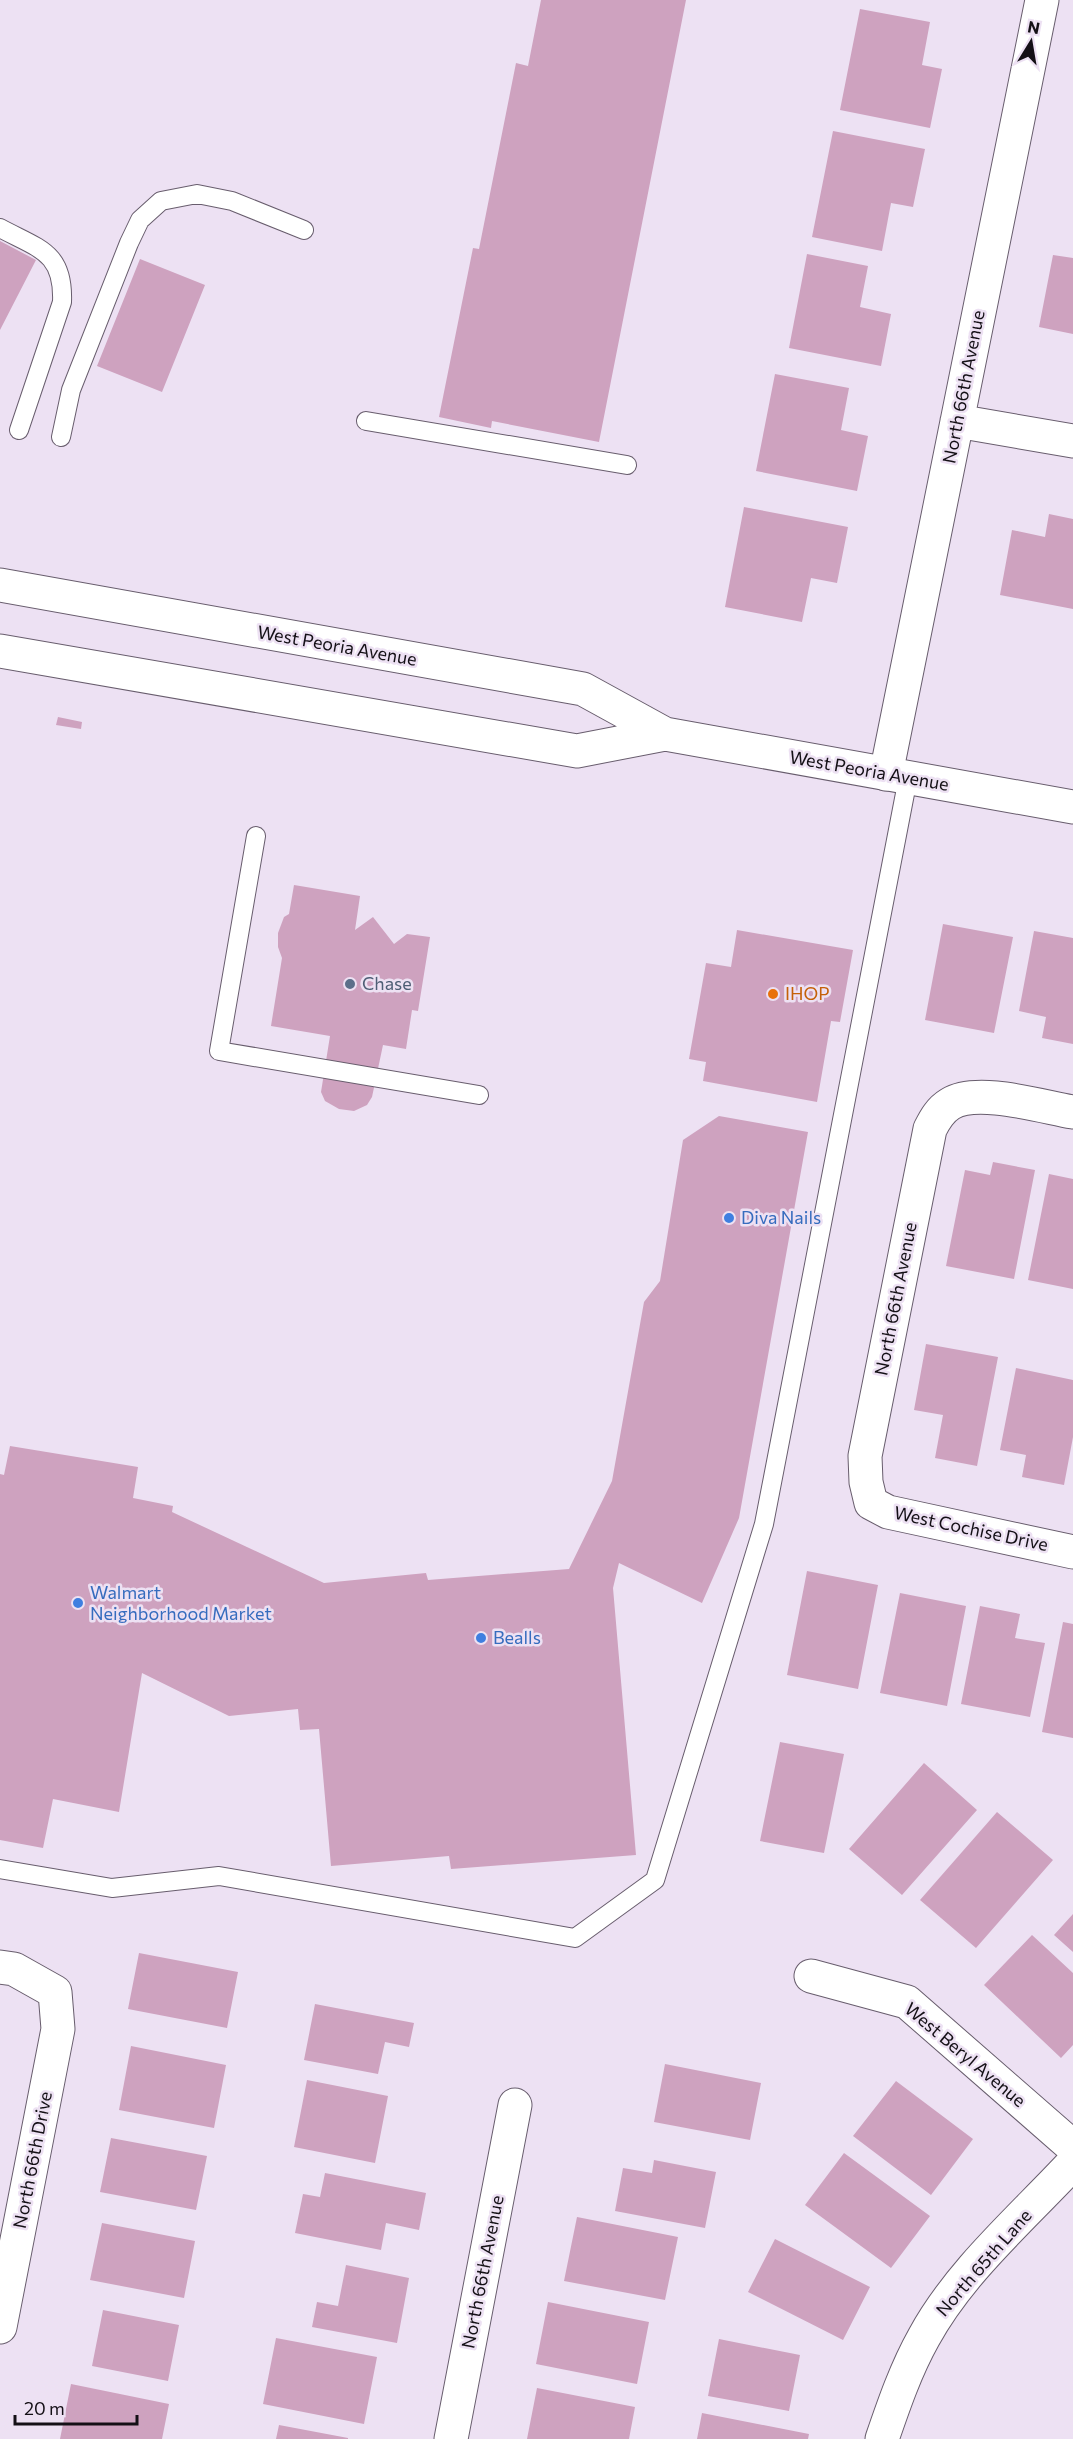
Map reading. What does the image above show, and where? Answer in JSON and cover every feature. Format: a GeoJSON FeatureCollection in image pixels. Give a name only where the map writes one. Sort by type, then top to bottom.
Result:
{"type":"FeatureCollection","features":[{"type":"Feature","properties":{"kind":"street","name":"North 66th Avenue"},"geometry":{"type":"LineString","coordinates":[[897,776],[957,421],[1042,0]]}},
{"type":"Feature","properties":{"kind":"street"},"geometry":{"type":"LineString","coordinates":[[957,421],[1073,441]]}},
{"type":"Feature","properties":{"kind":"street","name":"West Peoria Avenue"},"geometry":{"type":"LineString","coordinates":[[0,585],[583,689],[665,734],[1073,807]]}},
{"type":"Feature","properties":{"kind":"street","name":"West Peoria Avenue"},"geometry":{"type":"LineString","coordinates":[[0,651],[577,751],[665,734]]}},
{"type":"Feature","properties":{"kind":"street","name":"North 66th Avenue"},"geometry":{"type":"LineString","coordinates":[[871,1503],[866,1482],[865,1456],[930,1129],[937,1115],[951,1103],[972,1098],[997,1098],[1073,1112]]}},
{"type":"Feature","properties":{"kind":"street","name":"West Cochise Drive"},"geometry":{"type":"LineString","coordinates":[[871,1503],[888,1512],[1073,1552]]}},
{"type":"Feature","properties":{"kind":"street","name":"North 66th Drive"},"geometry":{"type":"LineString","coordinates":[[0,1967],[14,1969],[55,1992],[58,2029],[0,2327]]}},
{"type":"Feature","properties":{"kind":"street","name":"West Beryl Avenue"},"geometry":{"type":"LineString","coordinates":[[811,1976],[907,2002],[1073,2147]]}},
{"type":"Feature","properties":{"kind":"street","name":"North 66th Avenue"},"geometry":{"type":"LineString","coordinates":[[451,2439],[515,2105]]}},
{"type":"Feature","properties":{"kind":"street","name":"North 65th Lane"},"geometry":{"type":"LineString","coordinates":[[882,2439],[901,2384],[924,2337],[949,2299],[1073,2163]]}},
{"type":"Feature","properties":{"kind":"lane"},"geometry":{"type":"LineString","coordinates":[[61,437],[71,390],[129,243],[140,220],[161,201],[197,194],[224,200],[304,230]]}},
{"type":"Feature","properties":{"kind":"lane"},"geometry":{"type":"LineString","coordinates":[[0,228],[53,258],[62,279],[62,302],[19,430]]}},
{"type":"Feature","properties":{"kind":"lane"},"geometry":{"type":"LineString","coordinates":[[366,421],[627,465]]}},
{"type":"Feature","properties":{"kind":"lane"},"geometry":{"type":"LineString","coordinates":[[0,1869],[112,1888],[219,1876],[575,1938],[655,1880],[764,1524],[897,776]]}},
{"type":"Feature","properties":{"kind":"lane"},"geometry":{"type":"LineString","coordinates":[[256,836],[219,1051],[478,1095]]}},
{"type":"Feature","properties":{"kind":"building"},"geometry":{"type":"Polygon","coordinates":[[[541,0],[686,0],[599,442],[492,421],[491,428],[439,417],[473,248],[479,249],[516,63],[528,66],[541,0]]]}},
{"type":"Feature","properties":{"kind":"building"},"geometry":{"type":"Polygon","coordinates":[[[860,9],[930,22],[922,65],[942,69],[930,128],[840,110],[860,9]]]}},
{"type":"Feature","properties":{"kind":"building"},"geometry":{"type":"Polygon","coordinates":[[[833,131],[925,149],[913,207],[891,203],[882,251],[812,237],[833,131]]]}},
{"type":"Feature","properties":{"kind":"building"},"geometry":{"type":"Polygon","coordinates":[[[0,241],[36,260],[0,330],[0,241]]]}},
{"type":"Feature","properties":{"kind":"building"},"geometry":{"type":"Polygon","coordinates":[[[807,254],[868,266],[860,307],[891,314],[881,366],[789,348],[807,254]]]}},
{"type":"Feature","properties":{"kind":"building"},"geometry":{"type":"Polygon","coordinates":[[[1053,255],[1073,258],[1073,334],[1039,327],[1053,255]]]}},
{"type":"Feature","properties":{"kind":"building"},"geometry":{"type":"Polygon","coordinates":[[[140,259],[205,285],[162,392],[97,366],[140,259]]]}},
{"type":"Feature","properties":{"kind":"building"},"geometry":{"type":"Polygon","coordinates":[[[775,374],[849,388],[841,430],[868,436],[857,491],[756,471],[775,374]]]}},
{"type":"Feature","properties":{"kind":"building"},"geometry":{"type":"Polygon","coordinates":[[[744,507],[848,527],[837,583],[811,578],[802,622],[725,607],[744,507]]]}},
{"type":"Feature","properties":{"kind":"building"},"geometry":{"type":"Polygon","coordinates":[[[1049,514],[1073,519],[1073,609],[1000,595],[1012,530],[1045,537],[1049,514]]]}},
{"type":"Feature","properties":{"kind":"building"},"geometry":{"type":"Polygon","coordinates":[[[58,717],[82,722],[81,729],[56,725],[58,717]]]}},
{"type":"Feature","properties":{"kind":"building","name":"Chase"},"geometry":{"type":"Polygon","coordinates":[[[294,885],[360,896],[355,930],[373,917],[394,944],[407,934],[430,937],[418,1011],[412,1010],[406,1049],[383,1045],[372,1097],[367,1105],[354,1111],[339,1109],[325,1101],[321,1092],[330,1036],[271,1026],[282,958],[278,947],[278,933],[284,917],[289,914],[294,885]]]}},
{"type":"Feature","properties":{"kind":"building"},"geometry":{"type":"Polygon","coordinates":[[[943,924],[1013,937],[994,1033],[925,1020],[943,924]]]}},
{"type":"Feature","properties":{"kind":"building","name":"IHOP"},"geometry":{"type":"Polygon","coordinates":[[[737,930],[853,950],[840,1022],[831,1021],[817,1102],[703,1081],[706,1062],[689,1059],[706,963],[731,967],[737,930]]]}},
{"type":"Feature","properties":{"kind":"building"},"geometry":{"type":"Polygon","coordinates":[[[1034,931],[1073,938],[1073,1044],[1042,1038],[1046,1017],[1019,1011],[1034,931]]]}},
{"type":"Feature","properties":{"kind":"building"},"geometry":{"type":"Polygon","coordinates":[[[719,1116],[808,1132],[739,1518],[702,1603],[619,1563],[613,1588],[636,1855],[451,1869],[449,1856],[331,1866],[319,1729],[300,1730],[298,1709],[229,1716],[142,1673],[119,1812],[53,1799],[43,1848],[0,1840],[0,1474],[4,1475],[10,1446],[138,1467],[133,1498],[173,1506],[172,1512],[324,1583],[426,1573],[428,1580],[569,1569],[612,1481],[644,1302],[660,1281],[683,1140],[719,1116]]]}},
{"type":"Feature","properties":{"kind":"building"},"geometry":{"type":"Polygon","coordinates":[[[993,1162],[1035,1170],[1014,1279],[946,1266],[965,1170],[990,1175],[993,1162]]]}},
{"type":"Feature","properties":{"kind":"building"},"geometry":{"type":"Polygon","coordinates":[[[1049,1174],[1073,1179],[1073,1289],[1028,1280],[1049,1174]]]}},
{"type":"Feature","properties":{"kind":"building"},"geometry":{"type":"Polygon","coordinates":[[[926,1344],[998,1357],[977,1466],[935,1458],[943,1415],[914,1410],[926,1344]]]}},
{"type":"Feature","properties":{"kind":"building"},"geometry":{"type":"Polygon","coordinates":[[[1016,1368],[1073,1380],[1073,1437],[1064,1485],[1022,1477],[1026,1455],[1000,1450],[1016,1368]]]}},
{"type":"Feature","properties":{"kind":"building"},"geometry":{"type":"Polygon","coordinates":[[[807,1571],[878,1585],[858,1689],[787,1675],[807,1571]]]}},
{"type":"Feature","properties":{"kind":"building"},"geometry":{"type":"Polygon","coordinates":[[[900,1593],[966,1606],[947,1706],[880,1693],[900,1593]]]}},
{"type":"Feature","properties":{"kind":"building"},"geometry":{"type":"Polygon","coordinates":[[[980,1606],[1020,1614],[1015,1638],[1045,1643],[1030,1717],[961,1704],[980,1606]]]}},
{"type":"Feature","properties":{"kind":"building"},"geometry":{"type":"Polygon","coordinates":[[[1063,1622],[1073,1624],[1073,1738],[1042,1732],[1063,1622]]]}},
{"type":"Feature","properties":{"kind":"building"},"geometry":{"type":"Polygon","coordinates":[[[780,1742],[844,1754],[824,1853],[760,1841],[780,1742]]]}},
{"type":"Feature","properties":{"kind":"building"},"geometry":{"type":"Polygon","coordinates":[[[924,1763],[977,1810],[902,1895],[849,1849],[924,1763]]]}},
{"type":"Feature","properties":{"kind":"building"},"geometry":{"type":"Polygon","coordinates":[[[997,1812],[1053,1860],[976,1948],[920,1900],[997,1812]]]}},
{"type":"Feature","properties":{"kind":"building"},"geometry":{"type":"Polygon","coordinates":[[[1073,1914],[1073,1952],[1054,1935],[1073,1914]]]}},
{"type":"Feature","properties":{"kind":"building"},"geometry":{"type":"Polygon","coordinates":[[[1032,1935],[1073,1973],[1073,2045],[1061,2058],[984,1985],[1032,1935]]]}},
{"type":"Feature","properties":{"kind":"building"},"geometry":{"type":"Polygon","coordinates":[[[139,1953],[238,1972],[227,2028],[128,2009],[139,1953]]]}},
{"type":"Feature","properties":{"kind":"building"},"geometry":{"type":"Polygon","coordinates":[[[315,2004],[414,2023],[409,2047],[385,2042],[378,2074],[304,2060],[315,2004]]]}},
{"type":"Feature","properties":{"kind":"building"},"geometry":{"type":"Polygon","coordinates":[[[131,2046],[226,2065],[214,2128],[119,2110],[131,2046]]]}},
{"type":"Feature","properties":{"kind":"building"},"geometry":{"type":"Polygon","coordinates":[[[665,2064],[761,2083],[750,2140],[654,2122],[665,2064]]]}},
{"type":"Feature","properties":{"kind":"building"},"geometry":{"type":"Polygon","coordinates":[[[307,2080],[388,2096],[375,2163],[294,2147],[307,2080]]]}},
{"type":"Feature","properties":{"kind":"building"},"geometry":{"type":"Polygon","coordinates":[[[896,2081],[973,2139],[931,2195],[853,2136],[896,2081]]]}},
{"type":"Feature","properties":{"kind":"building"},"geometry":{"type":"Polygon","coordinates":[[[111,2138],[207,2156],[196,2210],[100,2192],[111,2138]]]}},
{"type":"Feature","properties":{"kind":"building"},"geometry":{"type":"Polygon","coordinates":[[[844,2153],[930,2216],[891,2268],[805,2205],[844,2153]]]}},
{"type":"Feature","properties":{"kind":"building"},"geometry":{"type":"Polygon","coordinates":[[[654,2160],[716,2172],[705,2228],[615,2211],[623,2168],[652,2173],[654,2160]]]}},
{"type":"Feature","properties":{"kind":"building"},"geometry":{"type":"Polygon","coordinates":[[[325,2173],[426,2193],[419,2230],[386,2223],[381,2250],[295,2233],[303,2194],[320,2197],[325,2173]]]}},
{"type":"Feature","properties":{"kind":"building"},"geometry":{"type":"Polygon","coordinates":[[[577,2217],[678,2237],[665,2300],[564,2281],[577,2217]]]}},
{"type":"Feature","properties":{"kind":"building"},"geometry":{"type":"Polygon","coordinates":[[[102,2223],[195,2241],[184,2298],[90,2280],[102,2223]]]}},
{"type":"Feature","properties":{"kind":"building"},"geometry":{"type":"Polygon","coordinates":[[[775,2239],[870,2287],[843,2340],[748,2292],[775,2239]]]}},
{"type":"Feature","properties":{"kind":"building"},"geometry":{"type":"Polygon","coordinates":[[[346,2265],[409,2278],[397,2343],[312,2327],[317,2302],[338,2306],[346,2265]]]}},
{"type":"Feature","properties":{"kind":"building"},"geometry":{"type":"Polygon","coordinates":[[[548,2302],[649,2322],[637,2384],[536,2364],[548,2302]]]}},
{"type":"Feature","properties":{"kind":"building"},"geometry":{"type":"Polygon","coordinates":[[[103,2310],[179,2325],[168,2381],[92,2366],[103,2310]]]}},
{"type":"Feature","properties":{"kind":"building"},"geometry":{"type":"Polygon","coordinates":[[[276,2338],[377,2357],[364,2424],[263,2404],[276,2338]]]}},
{"type":"Feature","properties":{"kind":"building"},"geometry":{"type":"Polygon","coordinates":[[[719,2339],[800,2355],[789,2411],[708,2396],[719,2339]]]}},
{"type":"Feature","properties":{"kind":"building"},"geometry":{"type":"Polygon","coordinates":[[[71,2384],[169,2404],[162,2439],[60,2439],[71,2384]]]}},
{"type":"Feature","properties":{"kind":"building"},"geometry":{"type":"Polygon","coordinates":[[[537,2388],[635,2407],[629,2439],[527,2439],[537,2388]]]}},
{"type":"Feature","properties":{"kind":"building"},"geometry":{"type":"Polygon","coordinates":[[[702,2413],[809,2434],[808,2439],[697,2439],[702,2413]]]}},
{"type":"Feature","properties":{"kind":"building"},"geometry":{"type":"Polygon","coordinates":[[[279,2425],[348,2438],[348,2439],[276,2439],[279,2425]]]}},
{"type":"Feature","properties":{"kind":"place","name":"Chase"},"geometry":{"type":"Point","coordinates":[350,984]}},
{"type":"Feature","properties":{"kind":"place","name":"IHOP"},"geometry":{"type":"Point","coordinates":[773,994]}},
{"type":"Feature","properties":{"kind":"place","name":"Diva Nails"},"geometry":{"type":"Point","coordinates":[729,1218]}},
{"type":"Feature","properties":{"kind":"place","name":"Walmart Neighborhood Market"},"geometry":{"type":"Point","coordinates":[78,1603]}},
{"type":"Feature","properties":{"kind":"place","name":"Bealls"},"geometry":{"type":"Point","coordinates":[481,1638]}}]}
